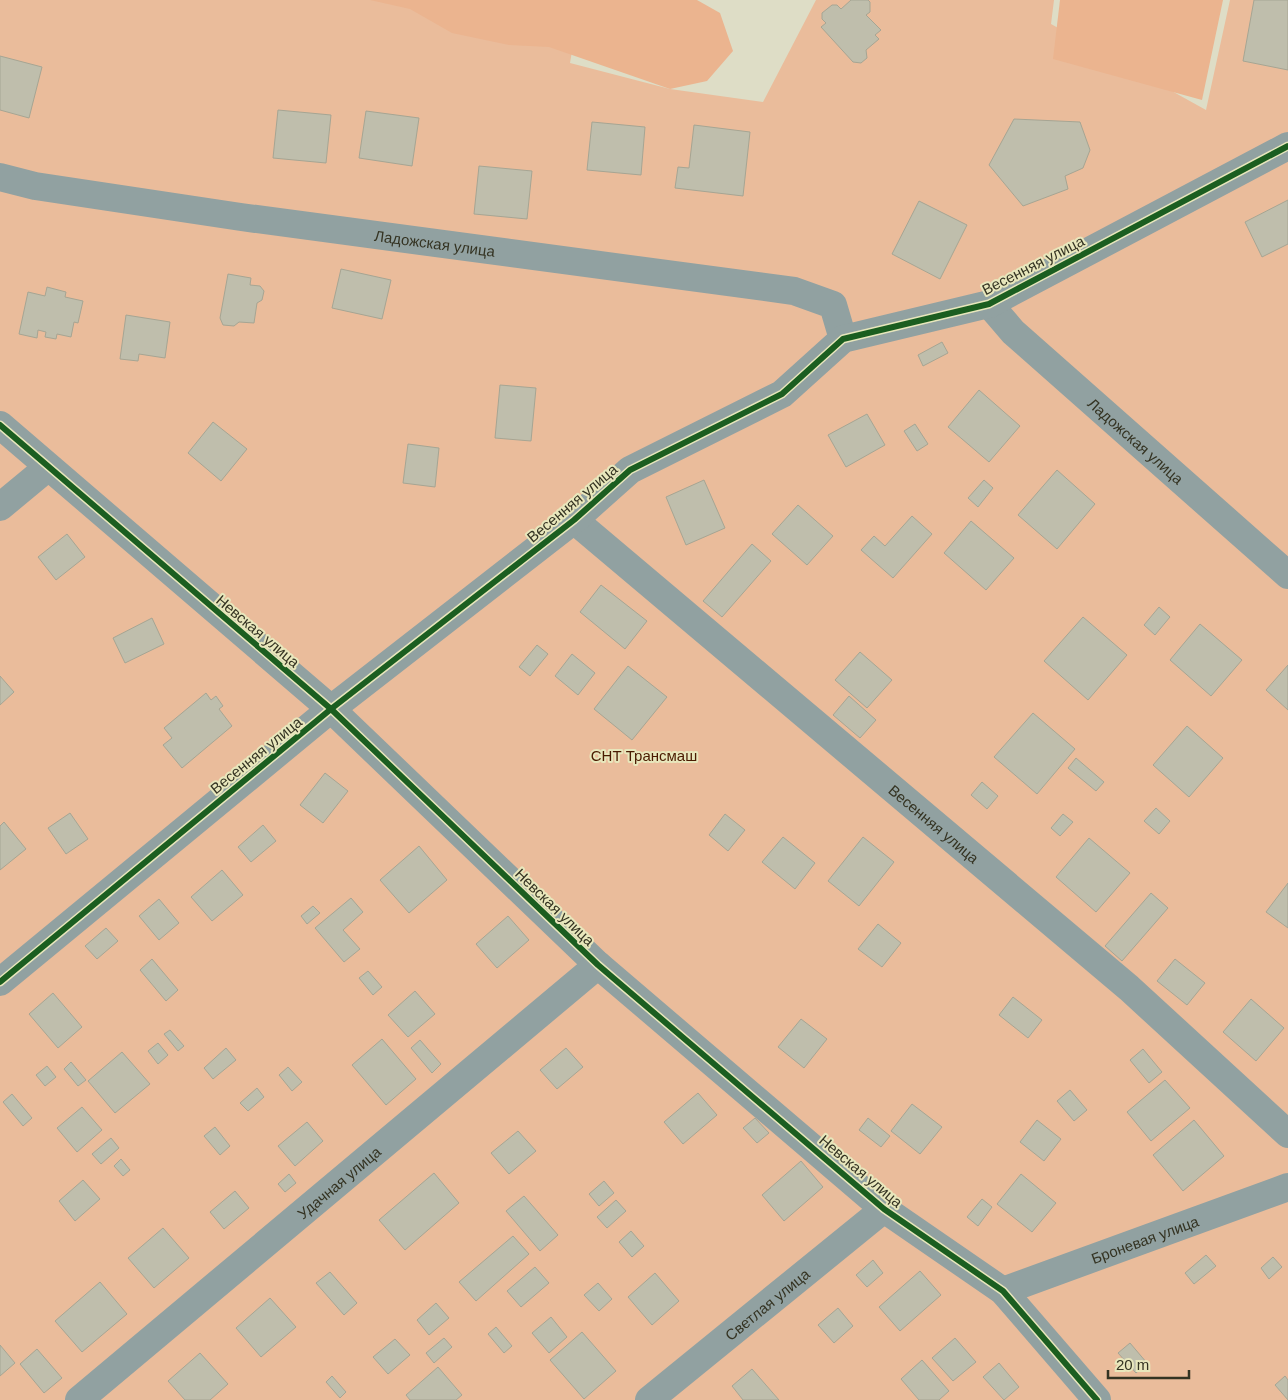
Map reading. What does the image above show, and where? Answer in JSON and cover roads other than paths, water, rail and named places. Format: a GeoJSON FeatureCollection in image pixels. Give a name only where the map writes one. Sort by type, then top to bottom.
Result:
{"type":"FeatureCollection","features":[{"type":"Feature","properties":{"kind":"street","name":"Весенняя улица"},"geometry":{"type":"LineString","coordinates":[[0,982],[331,710],[574,520],[630,470],[782,394],[843,339],[988,304],[1288,146]]}},
{"type":"Feature","properties":{"kind":"street","name":"Ладожская улица"},"geometry":{"type":"LineString","coordinates":[[0,177],[34,186],[232,216],[794,291],[833,304],[843,339]]}},
{"type":"Feature","properties":{"kind":"street","name":"Ладожская улица"},"geometry":{"type":"LineString","coordinates":[[988,304],[1013,332],[1288,575]]}},
{"type":"Feature","properties":{"kind":"street","name":"Невская улица"},"geometry":{"type":"LineString","coordinates":[[0,426],[331,710],[598,965],[884,1209],[1003,1292],[1097,1400]]}},
{"type":"Feature","properties":{"kind":"street"},"geometry":{"type":"LineString","coordinates":[[0,507],[47,468]]}},
{"type":"Feature","properties":{"kind":"street","name":"Весенняя улица"},"geometry":{"type":"LineString","coordinates":[[574,520],[1130,988],[1288,1134]]}},
{"type":"Feature","properties":{"kind":"street","name":"Удачная улица"},"geometry":{"type":"LineString","coordinates":[[79,1400],[598,965]]}},
{"type":"Feature","properties":{"kind":"street","name":"Броневая улица"},"geometry":{"type":"LineString","coordinates":[[1003,1292],[1288,1187]]}},
{"type":"Feature","properties":{"kind":"street","name":"Светлая улица"},"geometry":{"type":"LineString","coordinates":[[649,1400],[884,1209]]}},
{"type":"Feature","properties":{"kind":"park label","name":"СНТ Трансмаш"},"geometry":{"type":"Point","coordinates":[644,755]}}]}
